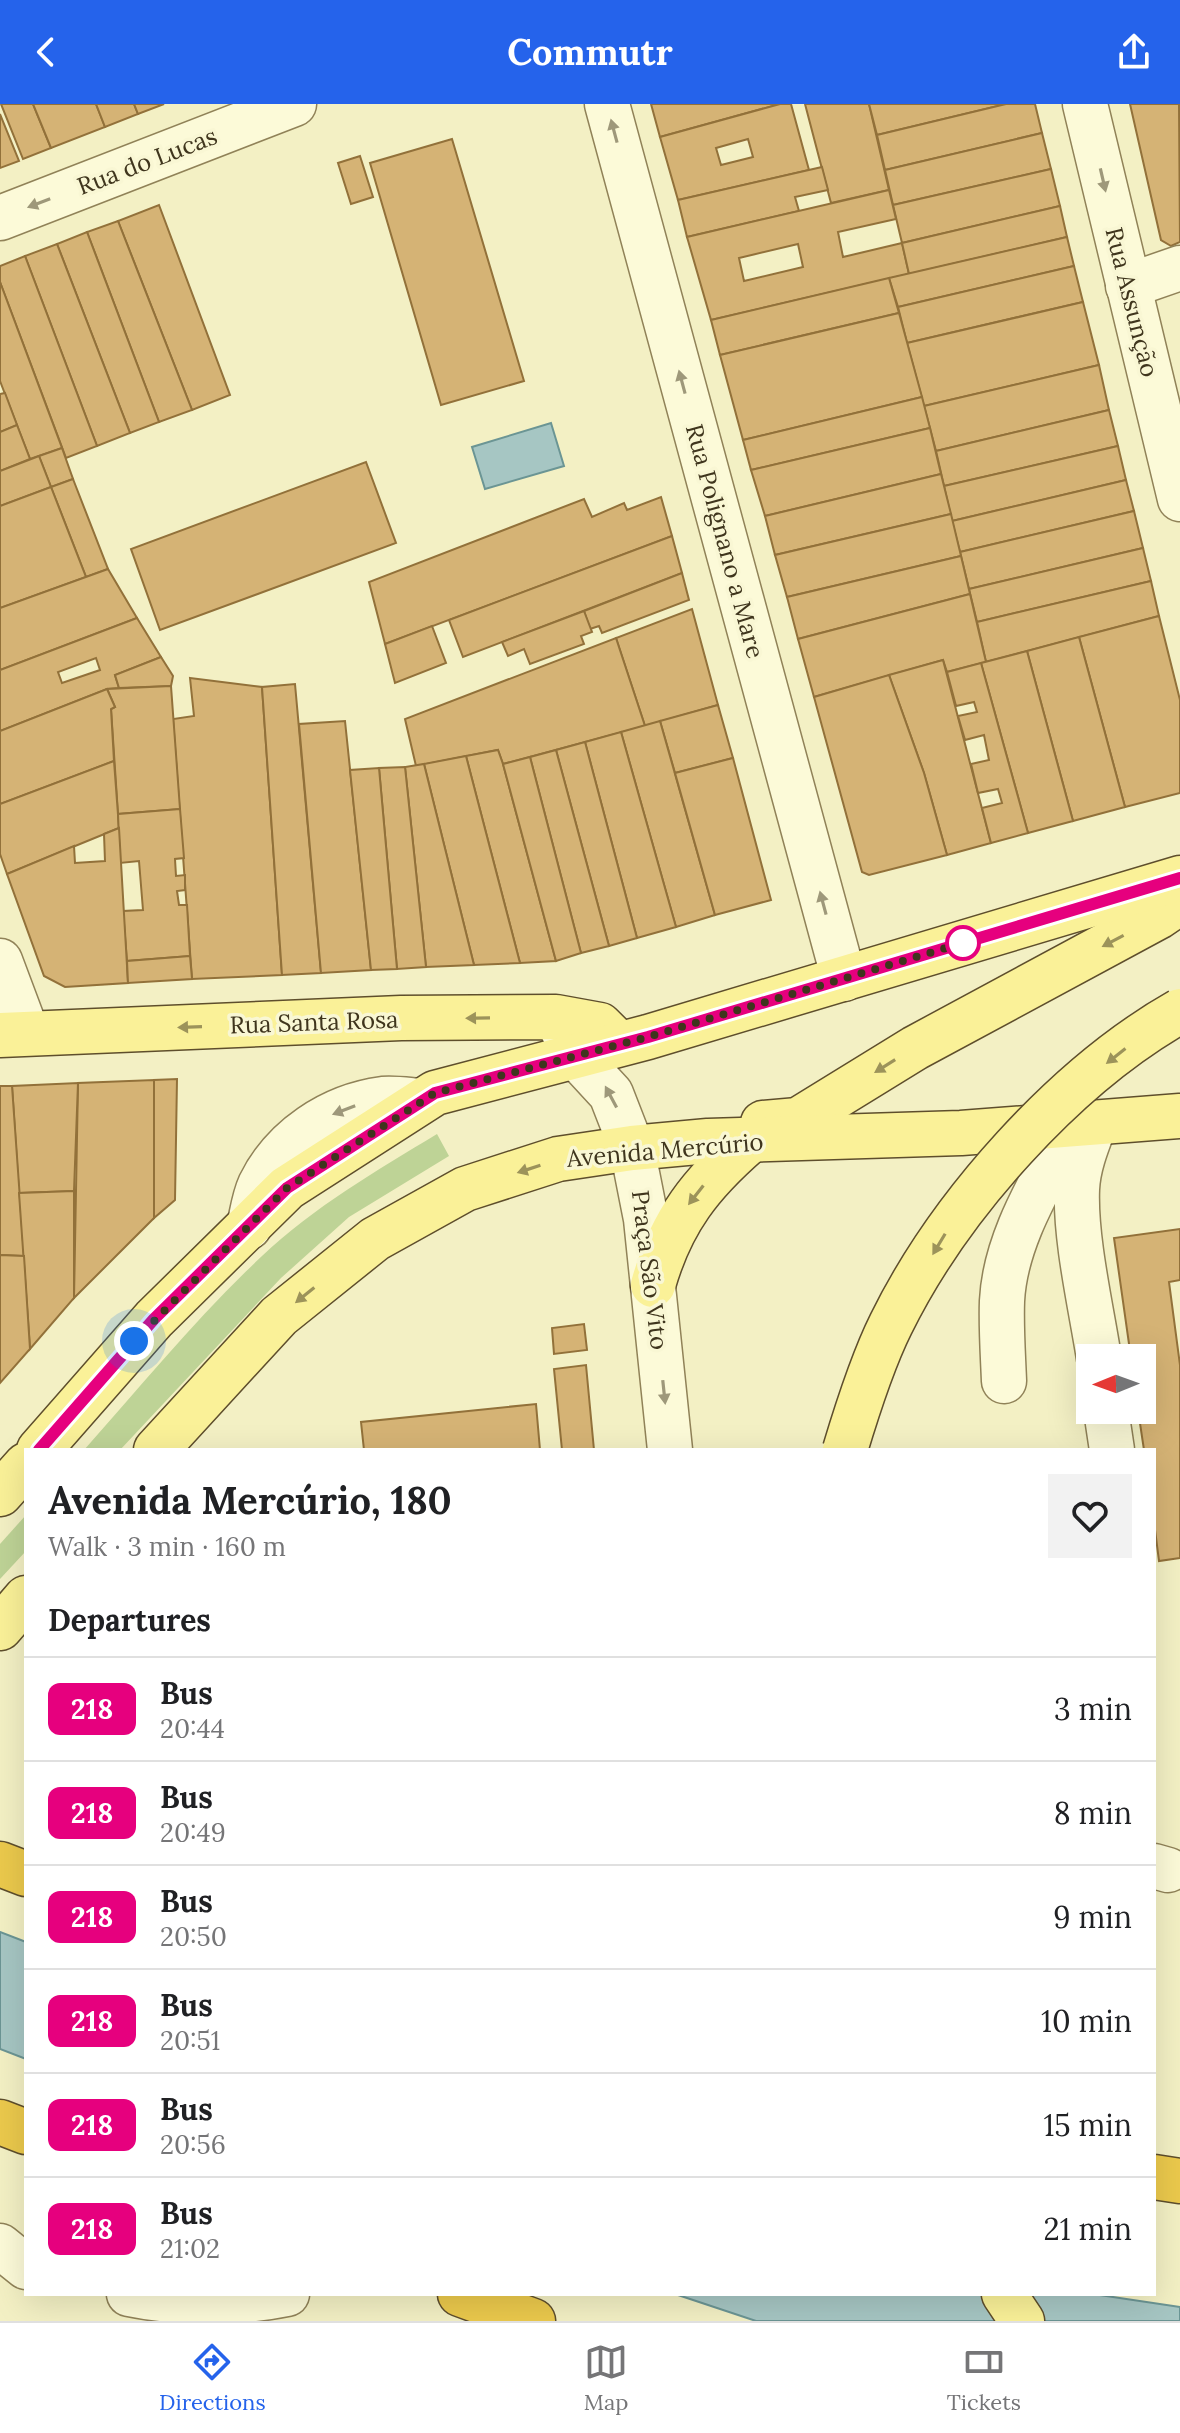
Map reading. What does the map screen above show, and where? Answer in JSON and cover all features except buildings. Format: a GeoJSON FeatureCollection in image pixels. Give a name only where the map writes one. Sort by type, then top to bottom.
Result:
{"type":"FeatureCollection","features":[{"type":"Feature","properties":{"kind":"highway"},"geometry":{"type":"LineString","coordinates":[[0,1864],[24,1873]]}},
{"type":"Feature","properties":{"kind":"highway"},"geometry":{"type":"LineString","coordinates":[[0,2122],[24,2131]]}},
{"type":"Feature","properties":{"kind":"highway"},"geometry":{"type":"LineString","coordinates":[[1156,2177],[1180,2181]]}},
{"type":"Feature","properties":{"kind":"highway"},"geometry":{"type":"LineString","coordinates":[[465,2296],[533,2321]]}},
{"type":"Feature","properties":{"kind":"main road"},"geometry":{"type":"LineString","coordinates":[[41,1448],[154,1319],[287,1188],[435,1093],[619,1044],[1180,878]]}},
{"type":"Feature","properties":{"kind":"main road"},"geometry":{"type":"LineString","coordinates":[[708,1141],[747,1125],[798,1120],[915,1048],[1158,917],[1180,902]]}},
{"type":"Feature","properties":{"kind":"main road"},"geometry":{"type":"LineString","coordinates":[[846,1448],[890,1325],[944,1234],[999,1163],[1077,1086],[1156,1025],[1180,1011]]}},
{"type":"Feature","properties":{"kind":"main road","name":"Rua Santa Rosa"},"geometry":{"type":"LineString","coordinates":[[13,1034],[401,1018],[556,1017],[600,1025],[619,1044]]}},
{"type":"Feature","properties":{"kind":"main road","name":"Avenida Mercúrio"},"geometry":{"type":"LineString","coordinates":[[158,1448],[279,1316],[375,1239],[465,1189],[558,1159],[632,1148],[708,1141],[961,1133],[1180,1116]]}},
{"type":"Feature","properties":{"kind":"main road"},"geometry":{"type":"LineString","coordinates":[[653,1285],[663,1252],[683,1211],[712,1175],[751,1140]]}},
{"type":"Feature","properties":{"kind":"main road"},"geometry":{"type":"LineString","coordinates":[[0,1494],[24,1467]]}},
{"type":"Feature","properties":{"kind":"main road"},"geometry":{"type":"LineString","coordinates":[[0,1628],[24,1600]]}},
{"type":"Feature","properties":{"kind":"main road"},"geometry":{"type":"LineString","coordinates":[[1005,2296],[1022,2321]]}},
{"type":"Feature","properties":{"kind":"street","name":"Rua do Lucas"},"geometry":{"type":"LineString","coordinates":[[0,218],[239,114],[294,104]]}},
{"type":"Feature","properties":{"kind":"street","name":"Rua Polignano a Mare"},"geometry":{"type":"LineString","coordinates":[[607,104],[844,979]]}},
{"type":"Feature","properties":{"kind":"street","name":"Rua Assunção"},"geometry":{"type":"LineString","coordinates":[[1085,104],[1180,499]]}},
{"type":"Feature","properties":{"kind":"street"},"geometry":{"type":"LineString","coordinates":[[1128,286],[1180,268]]}},
{"type":"Feature","properties":{"kind":"street"},"geometry":{"type":"LineString","coordinates":[[0,961],[13,1034]]}},
{"type":"Feature","properties":{"kind":"street","name":"Praça São Vito"},"geometry":{"type":"LineString","coordinates":[[556,1017],[576,1056],[611,1094],[632,1148],[646,1219],[670,1448]]}},
{"type":"Feature","properties":{"kind":"street"},"geometry":{"type":"LineString","coordinates":[[1083,1124],[1077,1190],[1080,1233],[1097,1344]]}},
{"type":"Feature","properties":{"kind":"street"},"geometry":{"type":"LineString","coordinates":[[1004,1381],[1002,1299],[1010,1257],[1026,1214],[1083,1124]]}},
{"type":"Feature","properties":{"kind":"street"},"geometry":{"type":"LineString","coordinates":[[1108,1424],[1112,1448]]}},
{"type":"Feature","properties":{"kind":"street"},"geometry":{"type":"LineString","coordinates":[[0,2246],[24,2265]]}},
{"type":"Feature","properties":{"kind":"street"},"geometry":{"type":"LineString","coordinates":[[138,2296],[161,2301],[265,2296]]}},
{"type":"Feature","properties":{"kind":"green space"},"geometry":{"type":"Polygon","coordinates":[[[437,1134],[449,1156],[349,1217],[281,1278],[122,1448],[86,1448],[238,1279],[282,1238],[369,1176],[437,1134]]]}},
{"type":"Feature","properties":{"kind":"green space"},"geometry":{"type":"Polygon","coordinates":[[[24,1517],[24,1553],[0,1579],[0,1544],[24,1517]]]}},
{"type":"Feature","properties":{"kind":"water"},"geometry":{"type":"Polygon","coordinates":[[[551,423],[564,466],[485,489],[472,447],[551,423]]]}},
{"type":"Feature","properties":{"kind":"water"},"geometry":{"type":"Polygon","coordinates":[[[0,1932],[24,1941],[24,2058],[0,2049],[0,1932]]]}},
{"type":"Feature","properties":{"kind":"water"},"geometry":{"type":"Polygon","coordinates":[[[681,2296],[1106,2296],[1180,2307],[1180,2321],[756,2321],[681,2296]]]}},
{"type":"Feature","properties":{"kind":"bus line","name":"218"},"geometry":{"type":"LineString","coordinates":[[41,1448],[154,1319],[287,1188],[435,1093],[648,1037],[1180,878]]}},
{"type":"Feature","properties":{"kind":"route"},"geometry":{"type":"LineString","coordinates":[[134,1341],[287,1188],[435,1093],[648,1037],[963,943]]}}]}
